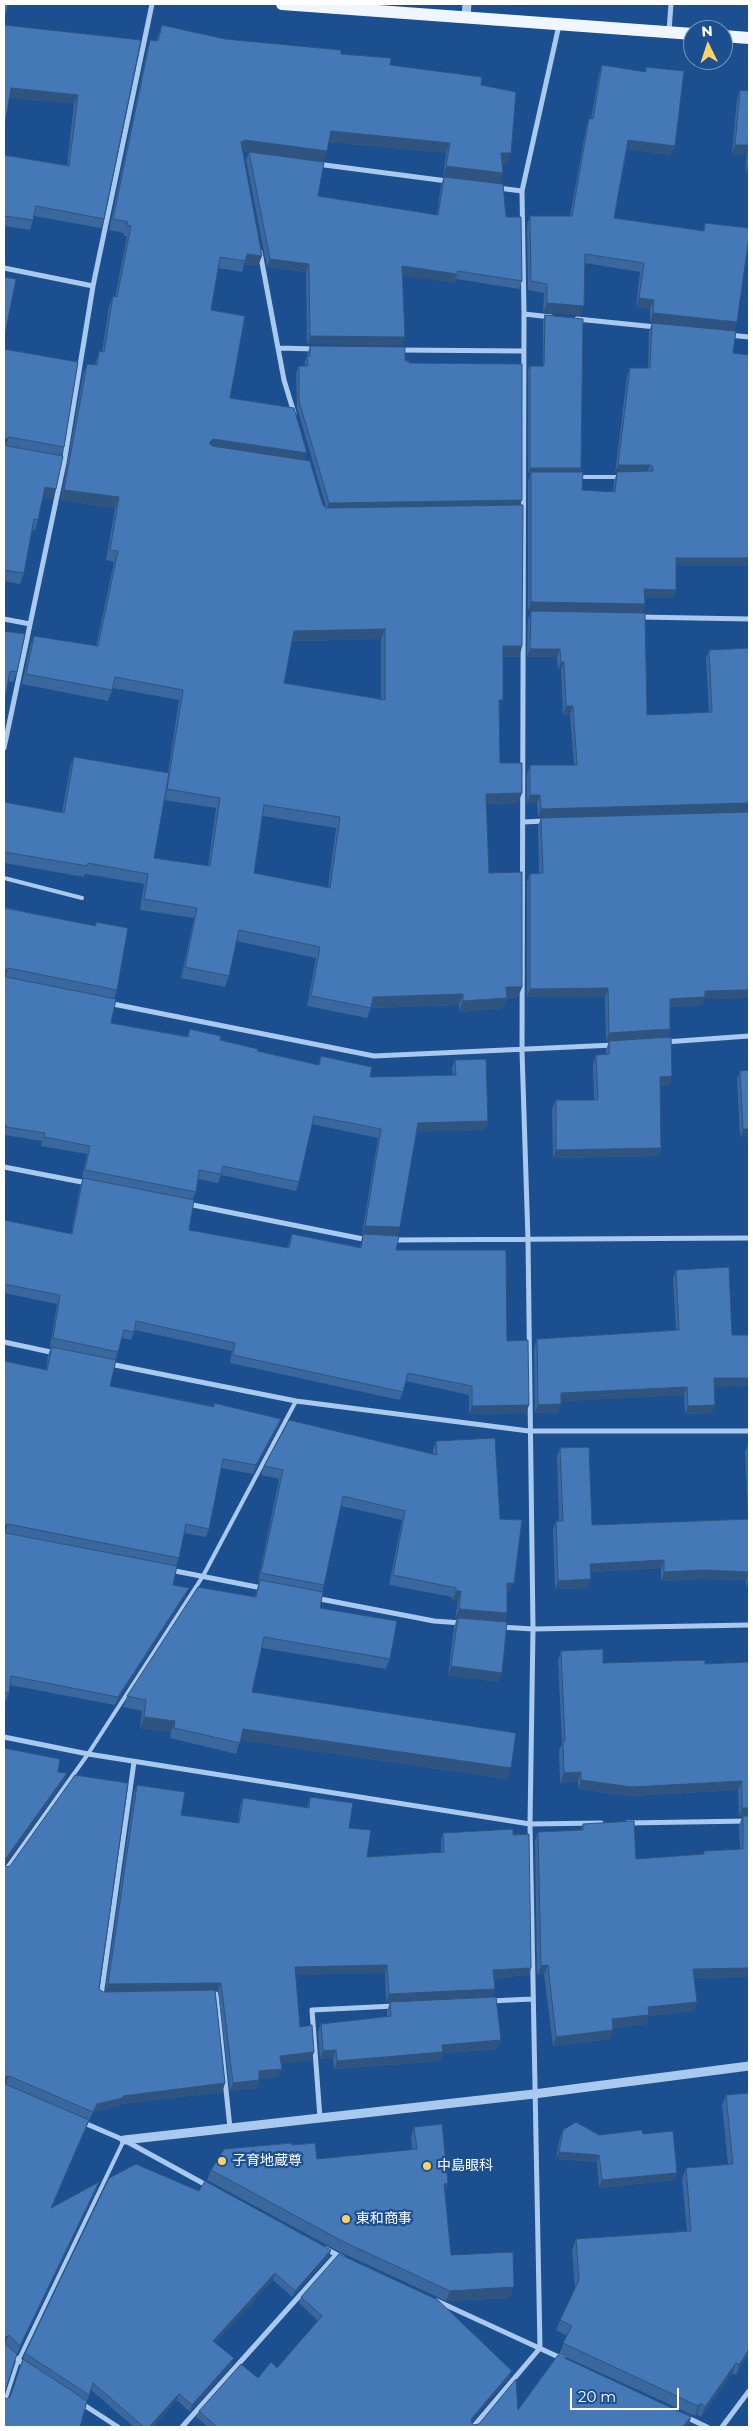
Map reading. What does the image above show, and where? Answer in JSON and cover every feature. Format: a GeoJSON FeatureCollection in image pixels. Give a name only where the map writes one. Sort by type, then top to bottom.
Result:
{"type":"FeatureCollection","features":[{"type":"Feature","properties":{"kind":"main road"},"geometry":{"type":"LineString","coordinates":[[282,4],[466,10],[559,24],[683,33]]}},
{"type":"Feature","properties":{"kind":"main road"},"geometry":{"type":"LineString","coordinates":[[733,37],[749,38]]}},
{"type":"Feature","properties":{"kind":"street"},"geometry":{"type":"LineString","coordinates":[[4,748],[64,462],[93,286],[152,4]]}},
{"type":"Feature","properties":{"kind":"street"},"geometry":{"type":"LineString","coordinates":[[669,32],[671,4]]}},
{"type":"Feature","properties":{"kind":"street"},"geometry":{"type":"LineString","coordinates":[[473,2427],[540,2348],[530,1824],[532,1630],[528,1240],[522,1050],[524,314],[522,191],[559,24]]}},
{"type":"Feature","properties":{"kind":"street"},"geometry":{"type":"LineString","coordinates":[[309,163],[454,182]]}},
{"type":"Feature","properties":{"kind":"street"},"geometry":{"type":"LineString","coordinates":[[493,187],[522,191]]}},
{"type":"Feature","properties":{"kind":"street"},"geometry":{"type":"LineString","coordinates":[[258,242],[284,380],[297,424]]}},
{"type":"Feature","properties":{"kind":"street"},"geometry":{"type":"LineString","coordinates":[[4,268],[93,286]]}},
{"type":"Feature","properties":{"kind":"street"},"geometry":{"type":"LineString","coordinates":[[524,314],[554,317]]}},
{"type":"Feature","properties":{"kind":"street"},"geometry":{"type":"LineString","coordinates":[[573,319],[661,328]]}},
{"type":"Feature","properties":{"kind":"street"},"geometry":{"type":"LineString","coordinates":[[720,334],[749,337]]}},
{"type":"Feature","properties":{"kind":"street"},"geometry":{"type":"LineString","coordinates":[[278,348],[317,349]]}},
{"type":"Feature","properties":{"kind":"street"},"geometry":{"type":"LineString","coordinates":[[386,350],[524,351]]}},
{"type":"Feature","properties":{"kind":"street"},"geometry":{"type":"LineString","coordinates":[[56,461],[64,462]]}},
{"type":"Feature","properties":{"kind":"street"},"geometry":{"type":"LineString","coordinates":[[514,511],[524,511]]}},
{"type":"Feature","properties":{"kind":"street"},"geometry":{"type":"LineString","coordinates":[[523,615],[533,615]]}},
{"type":"Feature","properties":{"kind":"street"},"geometry":{"type":"LineString","coordinates":[[631,617],[749,619]]}},
{"type":"Feature","properties":{"kind":"street"},"geometry":{"type":"LineString","coordinates":[[4,618],[30,624]]}},
{"type":"Feature","properties":{"kind":"street"},"geometry":{"type":"LineString","coordinates":[[523,822],[552,821]]}},
{"type":"Feature","properties":{"kind":"street"},"geometry":{"type":"LineString","coordinates":[[101,1001],[374,1056],[621,1044]]}},
{"type":"Feature","properties":{"kind":"street"},"geometry":{"type":"LineString","coordinates":[[660,1042],[749,1036]]}},
{"type":"Feature","properties":{"kind":"street"},"geometry":{"type":"LineString","coordinates":[[4,1167],[90,1184]]}},
{"type":"Feature","properties":{"kind":"street"},"geometry":{"type":"LineString","coordinates":[[186,1203],[368,1240],[378,1240]]}},
{"type":"Feature","properties":{"kind":"street"},"geometry":{"type":"LineString","coordinates":[[388,1240],[749,1238]]}},
{"type":"Feature","properties":{"kind":"street"},"geometry":{"type":"LineString","coordinates":[[4,1342],[62,1354]]}},
{"type":"Feature","properties":{"kind":"street"},"geometry":{"type":"LineString","coordinates":[[101,1362],[296,1401],[529,1431],[749,1431]]}},
{"type":"Feature","properties":{"kind":"street"},"geometry":{"type":"LineString","coordinates":[[165,1568],[271,1589]]}},
{"type":"Feature","properties":{"kind":"street"},"geometry":{"type":"LineString","coordinates":[[309,1597],[434,1621],[473,1624]]}},
{"type":"Feature","properties":{"kind":"street"},"geometry":{"type":"LineString","coordinates":[[493,1626],[532,1630],[749,1625]]}},
{"type":"Feature","properties":{"kind":"street"},"geometry":{"type":"LineString","coordinates":[[4,1737],[134,1762],[530,1824],[610,1823]]}},
{"type":"Feature","properties":{"kind":"street"},"geometry":{"type":"LineString","coordinates":[[110,1996],[100,1996],[134,1762]]}},
{"type":"Feature","properties":{"kind":"street"},"geometry":{"type":"LineString","coordinates":[[620,1823],[749,1821]]}},
{"type":"Feature","properties":{"kind":"street"},"geometry":{"type":"LineString","coordinates":[[206,1994],[216,1994],[230,2128]]}},
{"type":"Feature","properties":{"kind":"street"},"geometry":{"type":"LineString","coordinates":[[484,2002],[532,1999]]}},
{"type":"Feature","properties":{"kind":"street"},"geometry":{"type":"LineString","coordinates":[[320,2118],[312,2010],[398,2006]]}},
{"type":"Feature","properties":{"kind":"street"},"geometry":{"type":"LineString","coordinates":[[124,2140],[534,2094],[749,2066]]}},
{"type":"Feature","properties":{"kind":"street"},"geometry":{"type":"LineString","coordinates":[[72,2118],[124,2140],[217,2190]]}},
{"type":"Feature","properties":{"kind":"street"},"geometry":{"type":"LineString","coordinates":[[319,2246],[345,2259]]}},
{"type":"Feature","properties":{"kind":"street"},"geometry":{"type":"LineString","coordinates":[[182,2427],[336,2255]]}},
{"type":"Feature","properties":{"kind":"street"},"geometry":{"type":"LineString","coordinates":[[434,2300],[567,2361]]}},
{"type":"Feature","properties":{"kind":"street"},"geometry":{"type":"LineString","coordinates":[[4,2348],[18,2361],[35,2372]]}},
{"type":"Feature","properties":{"kind":"street"},"geometry":{"type":"LineString","coordinates":[[722,2427],[749,2391]]}},
{"type":"Feature","properties":{"kind":"street"},"geometry":{"type":"LineString","coordinates":[[76,2400],[118,2427]]}},
{"type":"Feature","properties":{"kind":"street"},"geometry":{"type":"LineString","coordinates":[[681,2415],[707,2427]]}},
{"type":"Feature","properties":{"kind":"lane"},"geometry":{"type":"LineString","coordinates":[[524,477],[533,477]]}},
{"type":"Feature","properties":{"kind":"lane"},"geometry":{"type":"LineString","coordinates":[[571,477],[628,477]]}},
{"type":"Feature","properties":{"kind":"lane"},"geometry":{"type":"LineString","coordinates":[[4,878],[82,898]]}},
{"type":"Feature","properties":{"kind":"lane"},"geometry":{"type":"LineString","coordinates":[[4,1872],[88,1754],[203,1576],[296,1401]]}},
{"type":"Feature","properties":{"kind":"lane"},"geometry":{"type":"LineString","coordinates":[[4,2404],[18,2361],[124,2140]]}},
{"type":"Feature","properties":{"kind":"building"},"geometry":{"type":"Polygon","coordinates":[[[4,4],[8,4],[4,21],[4,4]]]}},
{"type":"Feature","properties":{"kind":"building"},"geometry":{"type":"Polygon","coordinates":[[[4,25],[141,40],[104,219],[36,206],[33,220],[4,216],[4,155],[69,166],[78,95],[11,88],[4,130],[4,25]]]}},
{"type":"Feature","properties":{"kind":"building"},"geometry":{"type":"Polygon","coordinates":[[[162,25],[225,39],[341,50],[341,54],[391,58],[390,65],[482,77],[481,85],[516,92],[511,153],[501,153],[503,173],[446,166],[450,143],[331,131],[327,151],[245,140],[241,142],[262,256],[247,254],[245,261],[220,257],[211,310],[245,316],[230,398],[294,408],[307,453],[213,439],[209,443],[212,446],[310,461],[323,505],[326,508],[523,505],[522,646],[503,646],[503,700],[499,700],[500,763],[522,763],[522,793],[486,794],[489,873],[522,872],[522,987],[506,987],[507,998],[463,1001],[463,994],[373,997],[371,1008],[311,996],[320,947],[239,930],[229,976],[185,967],[197,908],[144,899],[148,874],[88,863],[87,866],[4,852],[4,802],[64,813],[74,757],[169,773],[154,858],[210,866],[220,798],[167,789],[183,690],[115,677],[112,690],[26,674],[34,636],[98,646],[118,551],[110,550],[119,497],[64,490],[87,364],[97,365],[99,351],[104,352],[113,296],[117,297],[131,226],[127,225],[128,222],[113,219],[150,40],[158,41],[162,25]],[[385,629],[294,631],[284,683],[385,700],[385,629]],[[264,805],[254,873],[330,888],[340,817],[264,805]]]}},
{"type":"Feature","properties":{"kind":"building"},"geometry":{"type":"Polygon","coordinates":[[[602,65],[646,72],[646,67],[684,71],[675,146],[628,140],[614,218],[704,231],[705,223],[749,228],[737,322],[653,313],[654,300],[639,298],[644,263],[585,254],[584,306],[547,303],[547,284],[531,281],[530,216],[572,216],[589,118],[593,119],[602,65]]]}},
{"type":"Feature","properties":{"kind":"building"},"geometry":{"type":"Polygon","coordinates":[[[740,90],[749,91],[749,145],[735,145],[740,90]]]}},
{"type":"Feature","properties":{"kind":"building"},"geometry":{"type":"Polygon","coordinates":[[[249,152],[324,162],[318,196],[438,215],[444,177],[503,184],[506,217],[521,217],[522,281],[458,271],[457,274],[402,266],[405,337],[310,336],[309,264],[270,259],[249,152]]]}},
{"type":"Feature","properties":{"kind":"building"},"geometry":{"type":"Polygon","coordinates":[[[4,277],[16,279],[4,339],[4,277]]]}},
{"type":"Feature","properties":{"kind":"building"},"geometry":{"type":"Polygon","coordinates":[[[545,315],[583,319],[581,468],[530,468],[530,366],[544,366],[545,315]]]}},
{"type":"Feature","properties":{"kind":"building"},"geometry":{"type":"Polygon","coordinates":[[[652,323],[736,331],[733,353],[749,355],[749,558],[676,558],[676,590],[644,589],[645,604],[531,602],[531,472],[583,472],[582,490],[615,492],[617,472],[653,471],[653,467],[650,465],[618,465],[630,368],[650,368],[652,323]]]}},
{"type":"Feature","properties":{"kind":"building"},"geometry":{"type":"Polygon","coordinates":[[[310,346],[405,347],[405,361],[409,361],[409,363],[522,364],[522,500],[329,503],[299,401],[299,366],[308,366],[307,356],[310,356],[310,346]]]}},
{"type":"Feature","properties":{"kind":"building"},"geometry":{"type":"Polygon","coordinates":[[[4,349],[78,362],[64,447],[9,437],[4,440],[4,349]]]}},
{"type":"Feature","properties":{"kind":"building"},"geometry":{"type":"Polygon","coordinates":[[[4,441],[7,446],[63,456],[56,489],[45,487],[38,520],[34,519],[24,573],[4,570],[4,441]]]}},
{"type":"Feature","properties":{"kind":"building"},"geometry":{"type":"Polygon","coordinates":[[[531,611],[645,613],[647,715],[712,712],[709,650],[749,648],[749,803],[541,809],[540,795],[530,795],[530,765],[577,765],[573,706],[566,706],[564,662],[561,662],[560,649],[530,649],[531,611]]]}},
{"type":"Feature","properties":{"kind":"building"},"geometry":{"type":"Polygon","coordinates":[[[4,631],[25,634],[17,672],[10,671],[4,704],[4,631]]]}},
{"type":"Feature","properties":{"kind":"building"},"geometry":{"type":"Polygon","coordinates":[[[749,812],[749,990],[705,991],[705,997],[670,999],[670,1029],[609,1033],[608,988],[530,989],[530,874],[543,873],[541,818],[749,812]]]}},
{"type":"Feature","properties":{"kind":"building"},"geometry":{"type":"Polygon","coordinates":[[[4,908],[96,926],[96,922],[128,928],[117,990],[8,968],[4,971],[4,908]]]}},
{"type":"Feature","properties":{"kind":"building"},"geometry":{"type":"Polygon","coordinates":[[[4,974],[6,977],[116,999],[111,1023],[188,1037],[190,1029],[221,1036],[220,1040],[258,1049],[257,1051],[319,1065],[321,1056],[372,1067],[370,1077],[456,1075],[455,1060],[486,1059],[488,1121],[418,1123],[400,1227],[365,1226],[381,1129],[314,1116],[299,1182],[223,1166],[221,1174],[199,1170],[196,1192],[85,1170],[90,1146],[44,1137],[45,1133],[6,1127],[4,1124],[4,974]]]}},
{"type":"Feature","properties":{"kind":"building"},"geometry":{"type":"Polygon","coordinates":[[[671,1037],[672,1076],[660,1077],[661,1148],[556,1150],[556,1100],[598,1100],[596,1055],[609,1054],[609,1041],[671,1037]]]}},
{"type":"Feature","properties":{"kind":"building"},"geometry":{"type":"Polygon","coordinates":[[[749,1070],[749,1129],[743,1129],[740,1071],[749,1070]]]}},
{"type":"Feature","properties":{"kind":"building"},"geometry":{"type":"Polygon","coordinates":[[[83,1178],[194,1200],[189,1230],[289,1248],[292,1234],[361,1248],[363,1234],[399,1236],[396,1250],[506,1250],[507,1341],[528,1340],[529,1405],[472,1406],[472,1386],[408,1373],[403,1392],[233,1355],[235,1343],[136,1321],[134,1332],[124,1330],[118,1352],[53,1338],[60,1295],[4,1284],[4,1220],[72,1234],[83,1178]]]}},
{"type":"Feature","properties":{"kind":"building"},"geometry":{"type":"Polygon","coordinates":[[[729,1267],[732,1335],[749,1335],[749,1378],[714,1378],[715,1405],[688,1406],[687,1387],[561,1393],[561,1404],[538,1405],[537,1339],[679,1330],[676,1270],[729,1267]]]}},
{"type":"Feature","properties":{"kind":"building"},"geometry":{"type":"Polygon","coordinates":[[[52,1347],[116,1360],[110,1386],[214,1407],[214,1403],[281,1419],[256,1465],[223,1459],[209,1529],[186,1524],[179,1558],[8,1524],[4,1526],[4,1361],[47,1370],[52,1347]]]}},
{"type":"Feature","properties":{"kind":"building"},"geometry":{"type":"Polygon","coordinates":[[[289,1420],[437,1455],[436,1441],[495,1438],[500,1519],[522,1520],[514,1583],[507,1583],[507,1613],[459,1609],[461,1591],[456,1591],[456,1588],[393,1575],[405,1511],[343,1496],[324,1585],[261,1573],[283,1470],[264,1466],[289,1420]]]}},
{"type":"Feature","properties":{"kind":"building"},"geometry":{"type":"Polygon","coordinates":[[[589,1447],[592,1525],[749,1519],[749,1572],[705,1570],[664,1572],[664,1560],[590,1564],[591,1579],[558,1581],[556,1521],[563,1521],[560,1448],[589,1447]]]}},
{"type":"Feature","properties":{"kind":"building"},"geometry":{"type":"Polygon","coordinates":[[[4,1531],[6,1533],[177,1566],[173,1585],[189,1588],[118,1697],[11,1676],[9,1693],[4,1692],[4,1531]]]}},
{"type":"Feature","properties":{"kind":"building"},"geometry":{"type":"Polygon","coordinates":[[[260,1580],[323,1592],[320,1608],[397,1621],[390,1659],[264,1637],[252,1692],[516,1733],[511,1768],[243,1729],[240,1743],[174,1728],[175,1721],[144,1717],[146,1700],[127,1696],[198,1587],[256,1597],[260,1580]]]}},
{"type":"Feature","properties":{"kind":"building"},"geometry":{"type":"Polygon","coordinates":[[[458,1618],[507,1622],[502,1673],[451,1666],[458,1618]]]}},
{"type":"Feature","properties":{"kind":"building"},"geometry":{"type":"Polygon","coordinates":[[[603,1649],[603,1663],[705,1660],[705,1664],[749,1662],[749,1808],[742,1808],[742,1781],[632,1787],[581,1780],[581,1772],[564,1773],[563,1741],[565,1741],[561,1651],[603,1649]]]}},
{"type":"Feature","properties":{"kind":"building"},"geometry":{"type":"Polygon","coordinates":[[[4,1748],[60,1759],[58,1772],[67,1773],[4,1861],[4,1748]]]}},
{"type":"Feature","properties":{"kind":"building"},"geometry":{"type":"Polygon","coordinates":[[[75,1775],[128,1783],[99,1989],[103,1992],[215,1990],[225,2083],[123,2096],[123,2098],[97,2104],[93,2112],[9,2076],[4,2077],[4,1861],[6,1867],[10,1866],[75,1775]]]}},
{"type":"Feature","properties":{"kind":"building"},"geometry":{"type":"Polygon","coordinates":[[[137,1785],[185,1792],[181,1815],[239,1823],[243,1798],[309,1808],[310,1797],[353,1803],[349,1828],[371,1830],[367,1857],[444,1852],[443,1833],[513,1829],[513,1835],[529,1834],[531,1968],[493,1970],[495,1989],[389,1994],[387,1965],[295,1967],[300,2027],[312,2025],[314,2052],[280,2056],[282,2069],[259,2071],[259,2080],[233,2083],[221,1983],[108,1984],[137,1785]]]}},
{"type":"Feature","properties":{"kind":"building"},"geometry":{"type":"Polygon","coordinates":[[[743,1816],[749,1816],[749,1968],[693,1969],[697,2002],[648,2007],[649,2015],[612,2019],[613,2030],[556,2037],[548,1965],[541,1966],[538,1832],[583,1830],[583,1824],[634,1821],[636,1859],[704,1854],[704,1851],[743,1849],[743,1816]]]}},
{"type":"Feature","properties":{"kind":"building"},"geometry":{"type":"Polygon","coordinates":[[[496,1997],[501,2040],[442,2045],[443,2052],[337,2061],[336,2050],[323,2051],[321,2024],[391,2016],[390,2002],[496,1997]]]}},
{"type":"Feature","properties":{"kind":"building"},"geometry":{"type":"Polygon","coordinates":[[[4,2079],[5,2084],[89,2120],[51,2208],[99,2182],[20,2346],[9,2335],[4,2338],[4,2079]]]}},
{"type":"Feature","properties":{"kind":"building"},"geometry":{"type":"Polygon","coordinates":[[[749,2093],[749,2349],[739,2365],[736,2363],[705,2407],[701,2403],[698,2406],[563,2343],[572,2326],[560,2320],[579,2280],[576,2239],[691,2231],[686,2168],[733,2164],[726,2095],[749,2093]]]}},
{"type":"Feature","properties":{"kind":"building"},"geometry":{"type":"Polygon","coordinates":[[[576,2122],[599,2135],[642,2130],[643,2134],[673,2131],[677,2173],[602,2180],[599,2155],[559,2152],[563,2130],[576,2122]]]}},
{"type":"Feature","properties":{"kind":"building"},"geometry":{"type":"Polygon","coordinates":[[[442,2124],[448,2183],[444,2184],[451,2255],[513,2252],[514,2287],[450,2291],[342,2241],[211,2170],[224,2149],[292,2143],[292,2145],[315,2143],[317,2159],[417,2149],[414,2127],[442,2124]]]}},
{"type":"Feature","properties":{"kind":"building"},"geometry":{"type":"Polygon","coordinates":[[[136,2164],[199,2191],[205,2181],[331,2250],[295,2291],[275,2273],[213,2341],[234,2358],[192,2405],[179,2394],[149,2427],[144,2427],[93,2383],[89,2395],[25,2353],[109,2178],[136,2164]]]}},
{"type":"Feature","properties":{"kind":"building"},"geometry":{"type":"Polygon","coordinates":[[[339,2254],[438,2300],[512,2371],[472,2418],[471,2422],[474,2425],[479,2424],[516,2379],[518,2410],[558,2355],[691,2417],[682,2427],[217,2427],[199,2411],[241,2364],[258,2378],[271,2362],[277,2368],[322,2316],[301,2297],[339,2254]]]}},
{"type":"Feature","properties":{"kind":"building"},"geometry":{"type":"Polygon","coordinates":[[[4,2343],[17,2354],[4,2395],[4,2343]]]}},
{"type":"Feature","properties":{"kind":"building"},"geometry":{"type":"Polygon","coordinates":[[[23,2359],[87,2401],[80,2427],[4,2427],[4,2396],[6,2399],[10,2397],[23,2359]]]}},
{"type":"Feature","properties":{"kind":"place","name":"子育地蔵尊"},"geometry":{"type":"Point","coordinates":[222,2161]}},
{"type":"Feature","properties":{"kind":"place","name":"中島眼科"},"geometry":{"type":"Point","coordinates":[427,2166]}},
{"type":"Feature","properties":{"kind":"place","name":"東和商事"},"geometry":{"type":"Point","coordinates":[346,2219]}}]}
